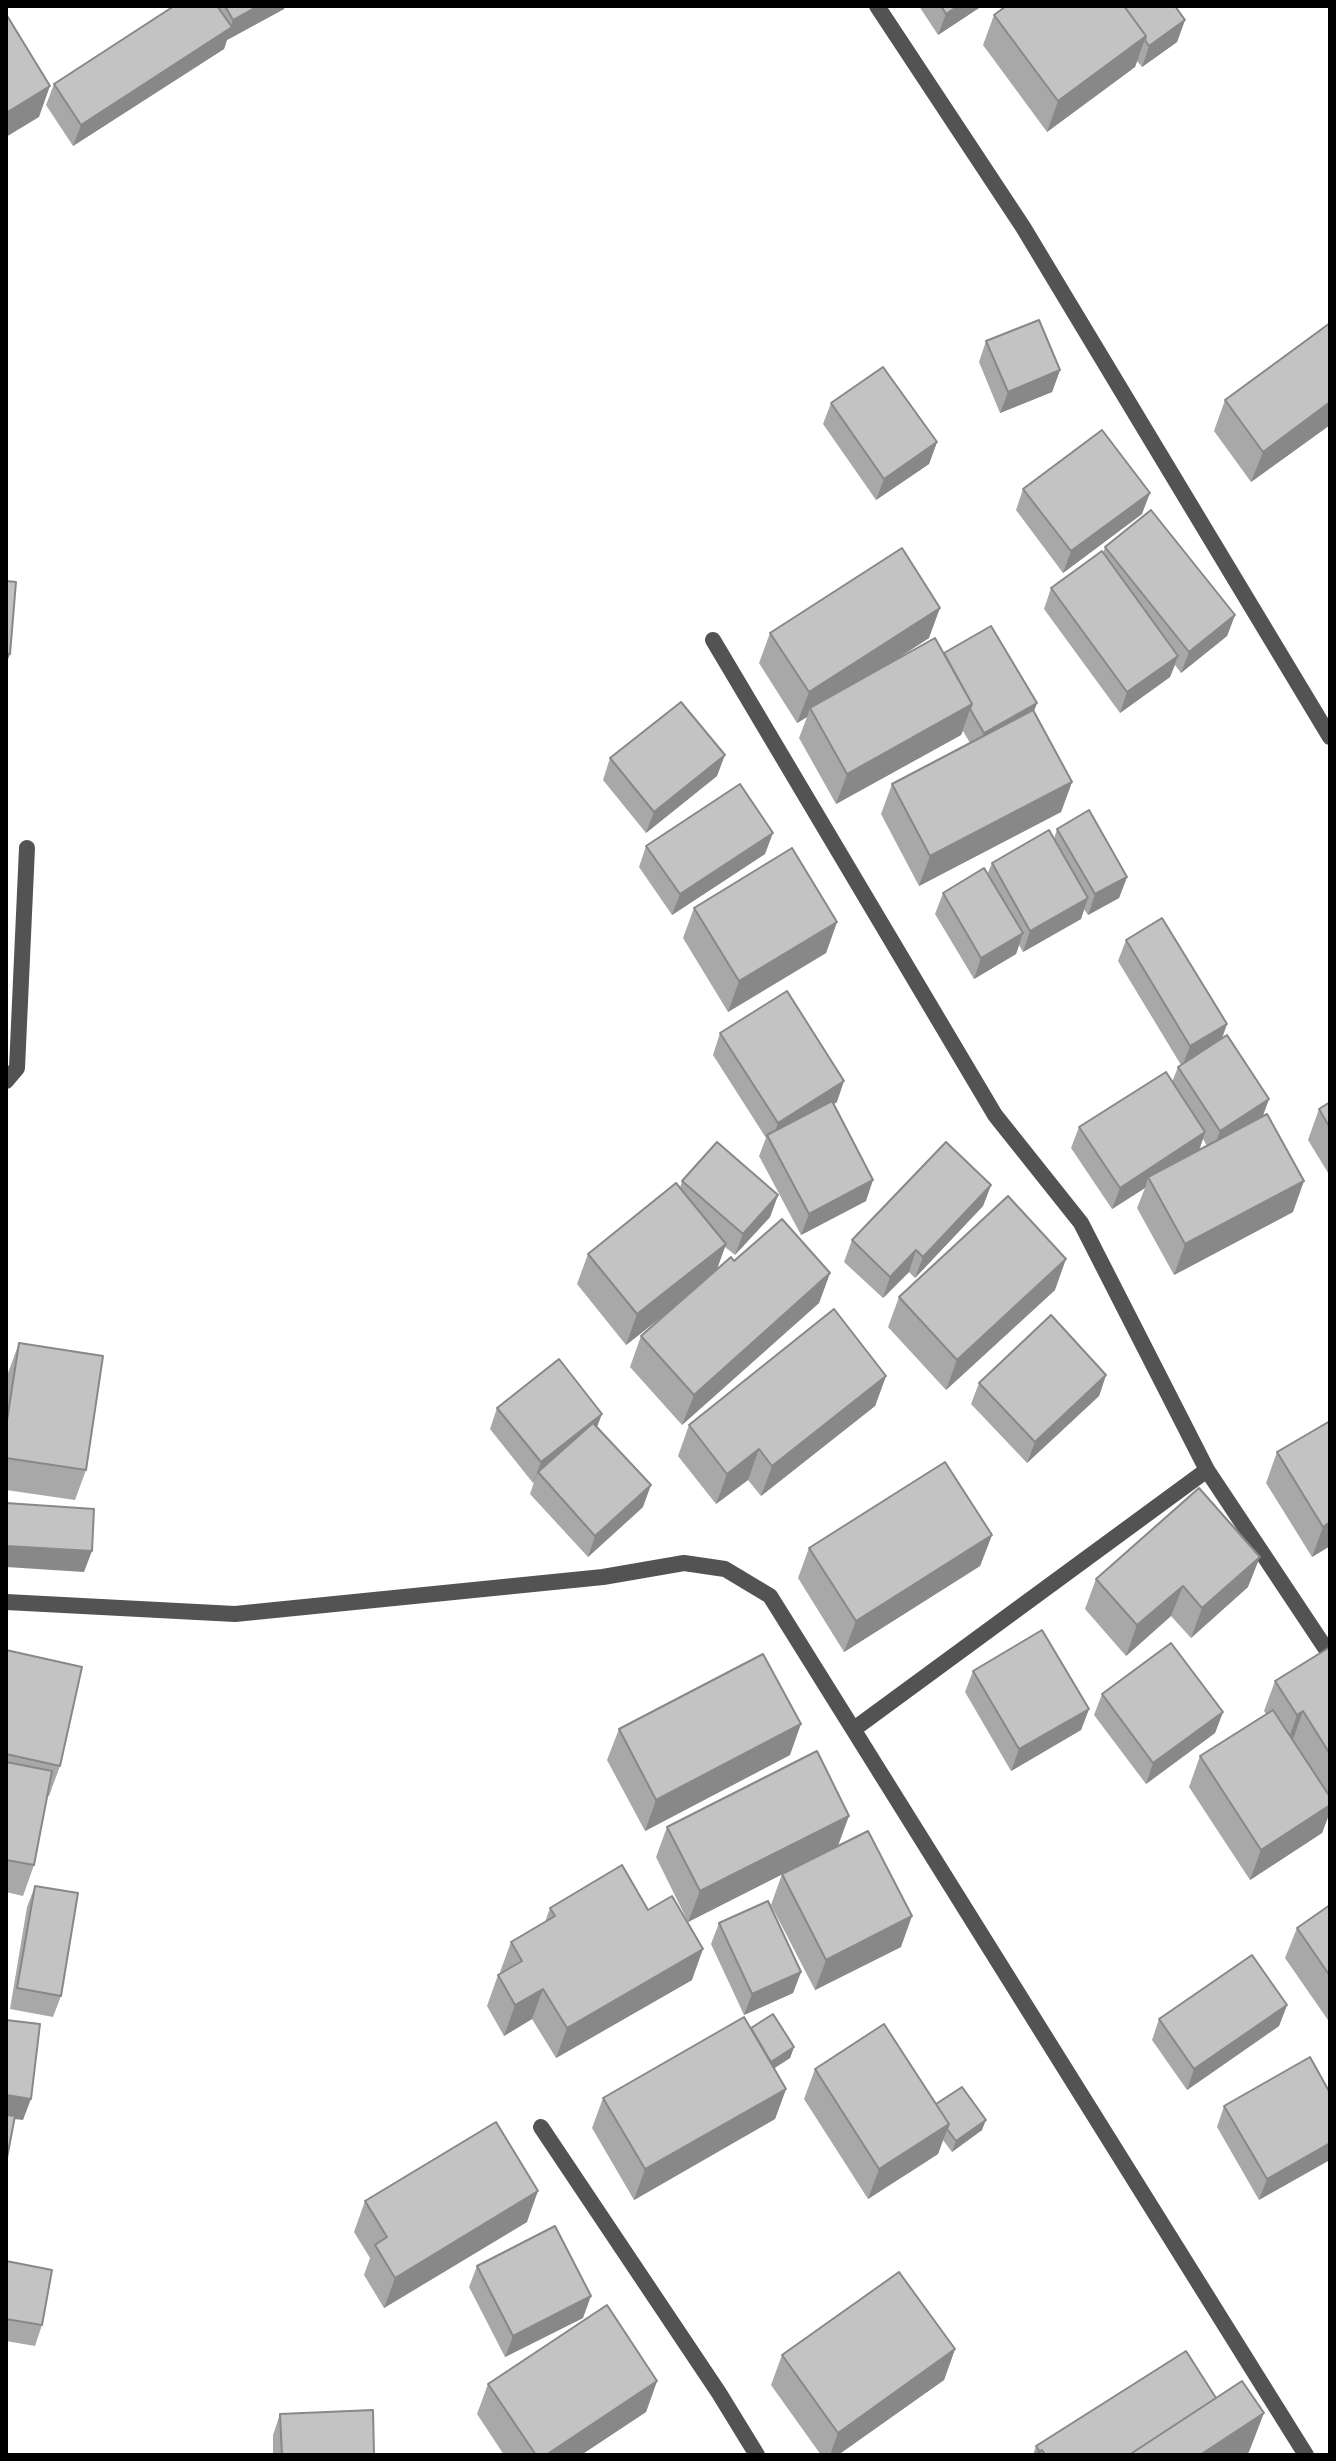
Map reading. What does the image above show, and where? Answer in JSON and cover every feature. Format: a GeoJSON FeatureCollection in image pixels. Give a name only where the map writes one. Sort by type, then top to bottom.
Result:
{"type":"FeatureCollection","features":[{"type":"Feature","properties":{"kind":"street"},"geometry":{"type":"LineString","coordinates":[[877,6],[1023,227],[1330,737]]}},
{"type":"Feature","properties":{"kind":"street"},"geometry":{"type":"LineString","coordinates":[[713,640],[995,1115],[1081,1223],[1207,1470],[1330,1655]]}},
{"type":"Feature","properties":{"kind":"street"},"geometry":{"type":"LineString","coordinates":[[6,1081],[17,1068],[27,848]]}},
{"type":"Feature","properties":{"kind":"street"},"geometry":{"type":"LineString","coordinates":[[854,1729],[1207,1470]]}},
{"type":"Feature","properties":{"kind":"street"},"geometry":{"type":"LineString","coordinates":[[6,1602],[235,1614],[603,1577],[684,1563],[725,1569],[770,1596],[1306,2455]]}},
{"type":"Feature","properties":{"kind":"street"},"geometry":{"type":"LineString","coordinates":[[541,2127],[757,2455]]}},
{"type":"Feature","properties":{"kind":"building"},"geometry":{"type":"Polygon","coordinates":[[[174,6],[217,6],[232,27],[81,125],[54,84],[174,6]]]}},
{"type":"Feature","properties":{"kind":"building"},"geometry":{"type":"Polygon","coordinates":[[[225,6],[258,6],[233,20],[225,6]]]}},
{"type":"Feature","properties":{"kind":"building"},"geometry":{"type":"Polygon","coordinates":[[[941,6],[958,6],[946,14],[941,6]]]}},
{"type":"Feature","properties":{"kind":"building"},"geometry":{"type":"Polygon","coordinates":[[[1006,6],[1124,6],[1146,36],[1058,101],[994,15],[1006,6]]]}},
{"type":"Feature","properties":{"kind":"building"},"geometry":{"type":"Polygon","coordinates":[[[1124,6],[1175,6],[1185,20],[1149,46],[1146,36],[1124,6]]]}},
{"type":"Feature","properties":{"kind":"building"},"geometry":{"type":"Polygon","coordinates":[[[6,14],[50,86],[6,113],[6,14]]]}},
{"type":"Feature","properties":{"kind":"building"},"geometry":{"type":"Polygon","coordinates":[[[1039,320],[1060,370],[1008,392],[986,341],[1039,320]]]}},
{"type":"Feature","properties":{"kind":"building"},"geometry":{"type":"Polygon","coordinates":[[[1330,323],[1330,402],[1263,452],[1225,400],[1330,323]]]}},
{"type":"Feature","properties":{"kind":"building"},"geometry":{"type":"Polygon","coordinates":[[[883,367],[937,442],[884,479],[831,403],[883,367]]]}},
{"type":"Feature","properties":{"kind":"building"},"geometry":{"type":"Polygon","coordinates":[[[1102,430],[1150,493],[1071,551],[1023,489],[1102,430]]]}},
{"type":"Feature","properties":{"kind":"building"},"geometry":{"type":"Polygon","coordinates":[[[1151,510],[1235,615],[1189,652],[1105,547],[1151,510]]]}},
{"type":"Feature","properties":{"kind":"building"},"geometry":{"type":"Polygon","coordinates":[[[902,548],[940,608],[809,692],[770,633],[902,548]]]}},
{"type":"Feature","properties":{"kind":"building"},"geometry":{"type":"Polygon","coordinates":[[[1102,551],[1178,656],[1127,692],[1051,588],[1102,551]]]}},
{"type":"Feature","properties":{"kind":"building"},"geometry":{"type":"Polygon","coordinates":[[[6,581],[16,582],[10,654],[6,653],[6,581]]]}},
{"type":"Feature","properties":{"kind":"building"},"geometry":{"type":"Polygon","coordinates":[[[991,626],[1037,703],[984,733],[944,653],[991,626]]]}},
{"type":"Feature","properties":{"kind":"building"},"geometry":{"type":"Polygon","coordinates":[[[935,638],[972,704],[847,774],[810,708],[935,638]]]}},
{"type":"Feature","properties":{"kind":"building"},"geometry":{"type":"Polygon","coordinates":[[[681,702],[725,755],[654,812],[610,758],[681,702]]]}},
{"type":"Feature","properties":{"kind":"building"},"geometry":{"type":"Polygon","coordinates":[[[1033,710],[1072,782],[930,856],[892,784],[1033,710]]]}},
{"type":"Feature","properties":{"kind":"building"},"geometry":{"type":"Polygon","coordinates":[[[740,784],[773,833],[680,894],[646,846],[740,784]]]}},
{"type":"Feature","properties":{"kind":"building"},"geometry":{"type":"Polygon","coordinates":[[[1089,810],[1127,877],[1095,894],[1057,829],[1089,810]]]}},
{"type":"Feature","properties":{"kind":"building"},"geometry":{"type":"Polygon","coordinates":[[[1049,830],[1088,898],[1030,931],[992,863],[1049,830]]]}},
{"type":"Feature","properties":{"kind":"building"},"geometry":{"type":"Polygon","coordinates":[[[792,848],[837,922],[739,981],[694,908],[792,848]]]}},
{"type":"Feature","properties":{"kind":"building"},"geometry":{"type":"Polygon","coordinates":[[[984,868],[1023,933],[981,958],[943,893],[984,868]]]}},
{"type":"Feature","properties":{"kind":"building"},"geometry":{"type":"Polygon","coordinates":[[[1162,918],[1227,1024],[1190,1046],[1126,940],[1162,918]]]}},
{"type":"Feature","properties":{"kind":"building"},"geometry":{"type":"Polygon","coordinates":[[[787,991],[844,1081],[778,1123],[720,1033],[787,991]]]}},
{"type":"Feature","properties":{"kind":"building"},"geometry":{"type":"Polygon","coordinates":[[[1227,1035],[1269,1099],[1220,1131],[1178,1067],[1227,1035]]]}},
{"type":"Feature","properties":{"kind":"building"},"geometry":{"type":"Polygon","coordinates":[[[1166,1072],[1205,1132],[1120,1188],[1079,1127],[1166,1072]]]}},
{"type":"Feature","properties":{"kind":"building"},"geometry":{"type":"Polygon","coordinates":[[[832,1101],[873,1180],[809,1214],[767,1135],[832,1101]]]}},
{"type":"Feature","properties":{"kind":"building"},"geometry":{"type":"Polygon","coordinates":[[[1330,1102],[1330,1128],[1319,1109],[1330,1102]]]}},
{"type":"Feature","properties":{"kind":"building"},"geometry":{"type":"Polygon","coordinates":[[[1267,1114],[1304,1181],[1185,1244],[1148,1177],[1267,1114]]]}},
{"type":"Feature","properties":{"kind":"building"},"geometry":{"type":"Polygon","coordinates":[[[717,1142],[778,1195],[743,1234],[682,1181],[717,1142]]]}},
{"type":"Feature","properties":{"kind":"building"},"geometry":{"type":"Polygon","coordinates":[[[946,1142],[991,1185],[923,1257],[916,1250],[890,1277],[852,1240],[946,1142]]]}},
{"type":"Feature","properties":{"kind":"building"},"geometry":{"type":"Polygon","coordinates":[[[676,1183],[726,1244],[637,1314],[588,1254],[676,1183]]]}},
{"type":"Feature","properties":{"kind":"building"},"geometry":{"type":"Polygon","coordinates":[[[1008,1196],[1066,1259],[957,1360],[899,1297],[1008,1196]]]}},
{"type":"Feature","properties":{"kind":"building"},"geometry":{"type":"Polygon","coordinates":[[[782,1219],[830,1273],[694,1395],[641,1336],[731,1257],[734,1261],[782,1219]]]}},
{"type":"Feature","properties":{"kind":"building"},"geometry":{"type":"Polygon","coordinates":[[[834,1309],[886,1376],[772,1466],[759,1449],[727,1474],[689,1425],[834,1309]]]}},
{"type":"Feature","properties":{"kind":"building"},"geometry":{"type":"Polygon","coordinates":[[[1051,1315],[1106,1375],[1035,1442],[979,1383],[1051,1315]]]}},
{"type":"Feature","properties":{"kind":"building"},"geometry":{"type":"Polygon","coordinates":[[[19,1343],[103,1356],[86,1470],[6,1458],[6,1427],[19,1343]]]}},
{"type":"Feature","properties":{"kind":"building"},"geometry":{"type":"Polygon","coordinates":[[[559,1359],[602,1414],[541,1462],[497,1408],[559,1359]]]}},
{"type":"Feature","properties":{"kind":"building"},"geometry":{"type":"Polygon","coordinates":[[[1330,1421],[1330,1522],[1323,1527],[1277,1452],[1330,1421]]]}},
{"type":"Feature","properties":{"kind":"building"},"geometry":{"type":"Polygon","coordinates":[[[593,1423],[651,1485],[595,1536],[538,1472],[593,1423]]]}},
{"type":"Feature","properties":{"kind":"building"},"geometry":{"type":"Polygon","coordinates":[[[945,1462],[992,1535],[856,1621],[809,1548],[945,1462]]]}},
{"type":"Feature","properties":{"kind":"building"},"geometry":{"type":"Polygon","coordinates":[[[1199,1488],[1260,1557],[1202,1608],[1183,1586],[1137,1625],[1096,1579],[1199,1488]]]}},
{"type":"Feature","properties":{"kind":"building"},"geometry":{"type":"Polygon","coordinates":[[[6,1503],[94,1509],[92,1551],[6,1546],[6,1503]]]}},
{"type":"Feature","properties":{"kind":"building"},"geometry":{"type":"Polygon","coordinates":[[[1042,1630],[1089,1709],[1019,1749],[973,1671],[1042,1630]]]}},
{"type":"Feature","properties":{"kind":"building"},"geometry":{"type":"Polygon","coordinates":[[[1171,1643],[1223,1712],[1153,1763],[1102,1694],[1171,1643]]]}},
{"type":"Feature","properties":{"kind":"building"},"geometry":{"type":"Polygon","coordinates":[[[1330,1647],[1330,1754],[1303,1711],[1297,1715],[1275,1681],[1330,1647]]]}},
{"type":"Feature","properties":{"kind":"building"},"geometry":{"type":"Polygon","coordinates":[[[6,1650],[82,1667],[60,1766],[6,1754],[6,1650]]]}},
{"type":"Feature","properties":{"kind":"building"},"geometry":{"type":"Polygon","coordinates":[[[763,1654],[801,1724],[656,1800],[619,1729],[763,1654]]]}},
{"type":"Feature","properties":{"kind":"building"},"geometry":{"type":"Polygon","coordinates":[[[1273,1710],[1330,1797],[1330,1805],[1261,1850],[1200,1756],[1273,1710]]]}},
{"type":"Feature","properties":{"kind":"building"},"geometry":{"type":"Polygon","coordinates":[[[817,1751],[849,1816],[700,1891],[667,1827],[817,1751]]]}},
{"type":"Feature","properties":{"kind":"building"},"geometry":{"type":"Polygon","coordinates":[[[6,1762],[52,1771],[34,1865],[6,1860],[6,1762]]]}},
{"type":"Feature","properties":{"kind":"building"},"geometry":{"type":"Polygon","coordinates":[[[868,1831],[912,1916],[826,1960],[782,1874],[868,1831]]]}},
{"type":"Feature","properties":{"kind":"building"},"geometry":{"type":"Polygon","coordinates":[[[622,1865],[648,1910],[672,1896],[703,1949],[567,2028],[543,1989],[515,2005],[498,1975],[522,1961],[511,1942],[555,1916],[550,1908],[622,1865]]]}},
{"type":"Feature","properties":{"kind":"building"},"geometry":{"type":"Polygon","coordinates":[[[35,1886],[78,1893],[61,1996],[17,1988],[35,1886]]]}},
{"type":"Feature","properties":{"kind":"building"},"geometry":{"type":"Polygon","coordinates":[[[768,1901],[801,1972],[752,1994],[719,1923],[768,1901]]]}},
{"type":"Feature","properties":{"kind":"building"},"geometry":{"type":"Polygon","coordinates":[[[1330,1905],[1330,1976],[1297,1928],[1330,1905]]]}},
{"type":"Feature","properties":{"kind":"building"},"geometry":{"type":"Polygon","coordinates":[[[1252,1955],[1287,2005],[1194,2069],[1159,2019],[1252,1955]]]}},
{"type":"Feature","properties":{"kind":"building"},"geometry":{"type":"Polygon","coordinates":[[[773,2014],[794,2047],[771,2062],[751,2028],[773,2014]]]}},
{"type":"Feature","properties":{"kind":"building"},"geometry":{"type":"Polygon","coordinates":[[[744,2017],[786,2089],[645,2169],[603,2098],[744,2017]]]}},
{"type":"Feature","properties":{"kind":"building"},"geometry":{"type":"Polygon","coordinates":[[[6,2020],[40,2024],[31,2099],[6,2095],[6,2020]]]}},
{"type":"Feature","properties":{"kind":"building"},"geometry":{"type":"Polygon","coordinates":[[[884,2024],[949,2124],[879,2169],[815,2069],[884,2024]]]}},
{"type":"Feature","properties":{"kind":"building"},"geometry":{"type":"Polygon","coordinates":[[[1310,2057],[1330,2093],[1330,2143],[1267,2179],[1224,2106],[1310,2057]]]}},
{"type":"Feature","properties":{"kind":"building"},"geometry":{"type":"Polygon","coordinates":[[[962,2087],[986,2120],[956,2141],[936,2104],[962,2087]]]}},
{"type":"Feature","properties":{"kind":"building"},"geometry":{"type":"Polygon","coordinates":[[[6,2115],[15,2116],[6,2163],[6,2115]]]}},
{"type":"Feature","properties":{"kind":"building"},"geometry":{"type":"Polygon","coordinates":[[[496,2122],[538,2191],[395,2278],[375,2245],[387,2237],[365,2201],[496,2122]]]}},
{"type":"Feature","properties":{"kind":"building"},"geometry":{"type":"Polygon","coordinates":[[[555,2226],[591,2296],[513,2336],[477,2266],[555,2226]]]}},
{"type":"Feature","properties":{"kind":"building"},"geometry":{"type":"Polygon","coordinates":[[[6,2261],[52,2270],[42,2325],[6,2319],[6,2261]]]}},
{"type":"Feature","properties":{"kind":"building"},"geometry":{"type":"Polygon","coordinates":[[[899,2272],[955,2349],[838,2433],[782,2355],[899,2272]]]}},
{"type":"Feature","properties":{"kind":"building"},"geometry":{"type":"Polygon","coordinates":[[[607,2305],[657,2381],[546,2455],[536,2455],[488,2384],[607,2305]]]}},
{"type":"Feature","properties":{"kind":"building"},"geometry":{"type":"Polygon","coordinates":[[[1186,2351],[1216,2398],[1129,2455],[1045,2455],[1036,2446],[1186,2351]]]}},
{"type":"Feature","properties":{"kind":"building"},"geometry":{"type":"Polygon","coordinates":[[[1242,2381],[1264,2413],[1200,2455],[1129,2455],[1242,2381]]]}},
{"type":"Feature","properties":{"kind":"building"},"geometry":{"type":"Polygon","coordinates":[[[373,2410],[374,2455],[282,2455],[280,2414],[373,2410]]]}}]}
